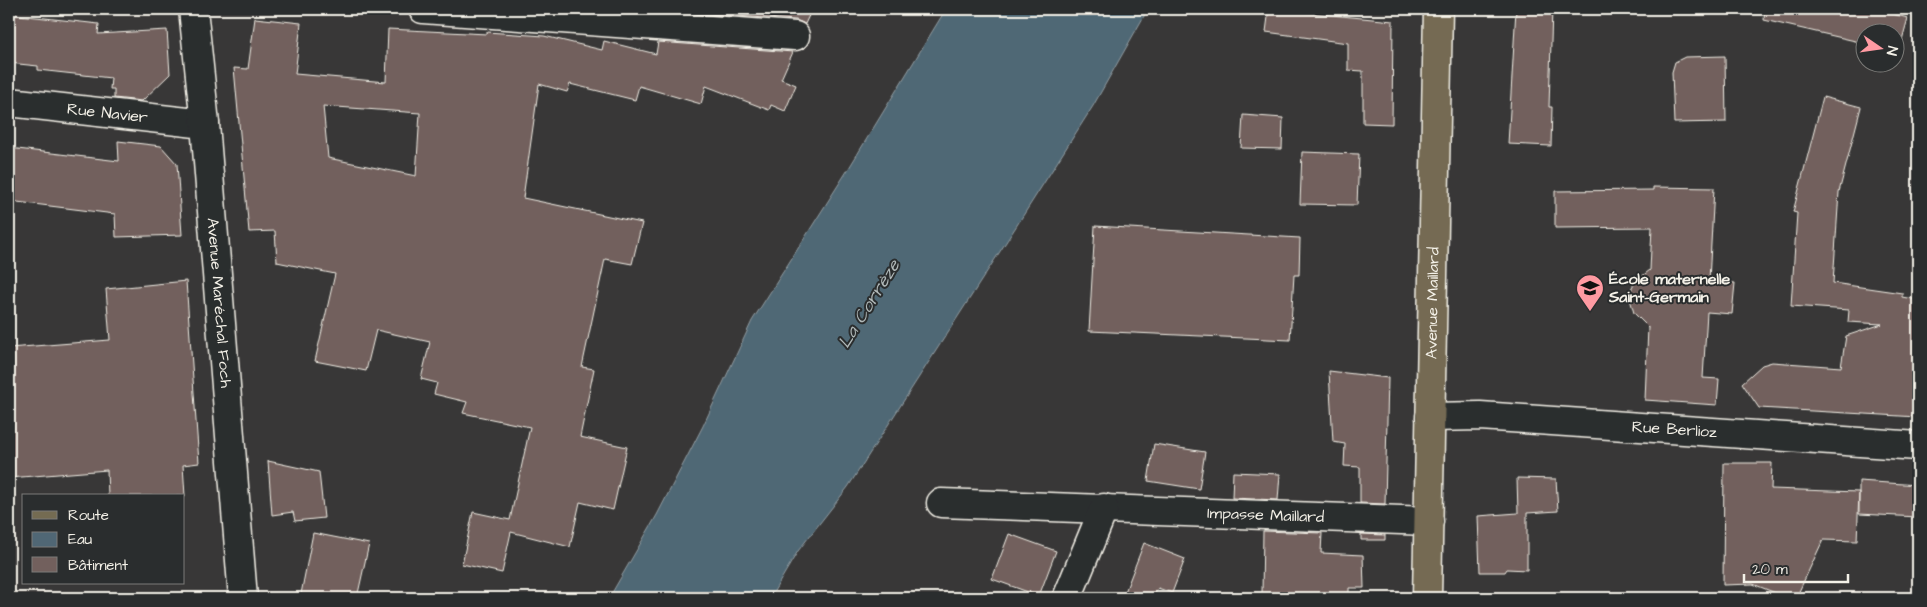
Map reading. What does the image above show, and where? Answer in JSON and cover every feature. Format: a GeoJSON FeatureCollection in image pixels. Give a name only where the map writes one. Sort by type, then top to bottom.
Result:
{"type":"FeatureCollection","features":[{"type":"Feature","properties":{"kind":"main road","name":"Avenue Maillard"},"geometry":{"type":"LineString","coordinates":[[1428,598],[1438,9]]}},
{"type":"Feature","properties":{"kind":"street","name":"Avenue Maréchal Foch"},"geometry":{"type":"LineString","coordinates":[[193,9],[205,124],[243,598]]}},
{"type":"Feature","properties":{"kind":"street"},"geometry":{"type":"LineString","coordinates":[[423,9],[794,36]]}},
{"type":"Feature","properties":{"kind":"street","name":"Rue Navier"},"geometry":{"type":"LineString","coordinates":[[9,102],[205,124]]}},
{"type":"Feature","properties":{"kind":"street","name":"Rue Berlioz"},"geometry":{"type":"LineString","coordinates":[[1430,417],[1480,416],[1918,446]]}},
{"type":"Feature","properties":{"kind":"street","name":"Impasse Maillard"},"geometry":{"type":"LineString","coordinates":[[941,503],[1429,520]]}},
{"type":"Feature","properties":{"kind":"street"},"geometry":{"type":"LineString","coordinates":[[1067,598],[1104,508]]}},
{"type":"Feature","properties":{"kind":"water","name":"La Corrèze"},"geometry":{"type":"Polygon","coordinates":[[[946,9],[1148,9],[1093,106],[1019,222],[848,487],[798,551],[770,598],[609,598],[657,515],[703,426],[752,321],[849,168],[946,9]]]}},
{"type":"Feature","properties":{"kind":"building"},"geometry":{"type":"Polygon","coordinates":[[[661,9],[812,9],[805,24],[796,20],[661,11],[661,9]]]}},
{"type":"Feature","properties":{"kind":"building"},"geometry":{"type":"Polygon","coordinates":[[[1269,9],[1393,21],[1392,124],[1363,123],[1363,71],[1348,70],[1348,43],[1266,32],[1269,9]]]}},
{"type":"Feature","properties":{"kind":"building"},"geometry":{"type":"Polygon","coordinates":[[[1516,9],[1552,9],[1549,107],[1552,107],[1551,146],[1508,144],[1516,9]]]}},
{"type":"Feature","properties":{"kind":"building"},"geometry":{"type":"Polygon","coordinates":[[[1765,9],[1873,9],[1908,18],[1904,33],[1904,22],[1854,22],[1854,41],[1764,20],[1765,9]]]}},
{"type":"Feature","properties":{"kind":"building"},"geometry":{"type":"Polygon","coordinates":[[[9,14],[99,24],[98,34],[167,30],[170,74],[142,101],[114,98],[114,89],[110,89],[111,78],[38,70],[38,66],[9,63],[9,14]]]}},
{"type":"Feature","properties":{"kind":"building"},"geometry":{"type":"Polygon","coordinates":[[[255,18],[301,23],[295,74],[386,82],[388,29],[544,36],[602,50],[604,41],[656,54],[658,42],[793,52],[781,79],[796,85],[785,111],[771,105],[769,110],[706,86],[701,104],[639,86],[635,100],[570,84],[567,92],[539,84],[523,198],[642,223],[632,264],[605,259],[582,367],[594,369],[580,437],[627,447],[613,510],[580,502],[570,547],[511,532],[502,573],[462,564],[473,512],[510,520],[530,427],[463,413],[467,402],[434,394],[437,383],[421,379],[430,342],[376,330],[366,371],[315,361],[335,274],[277,262],[275,231],[249,232],[234,68],[248,69],[255,18]],[[323,106],[328,158],[416,176],[420,113],[323,106]]]}},
{"type":"Feature","properties":{"kind":"building"},"geometry":{"type":"Polygon","coordinates":[[[1725,56],[1726,122],[1674,123],[1672,72],[1675,62],[1685,57],[1725,56]]]}},
{"type":"Feature","properties":{"kind":"building"},"geometry":{"type":"Polygon","coordinates":[[[1823,97],[1861,107],[1839,192],[1833,283],[1902,293],[1902,297],[1918,300],[1918,417],[1759,408],[1742,383],[1762,365],[1772,362],[1841,367],[1846,336],[1882,324],[1848,322],[1849,310],[1791,306],[1797,213],[1793,212],[1823,97]]]}},
{"type":"Feature","properties":{"kind":"building"},"geometry":{"type":"Polygon","coordinates":[[[1243,115],[1283,118],[1282,149],[1241,148],[1243,115]]]}},
{"type":"Feature","properties":{"kind":"building"},"geometry":{"type":"Polygon","coordinates":[[[118,141],[161,146],[177,164],[182,235],[116,237],[115,214],[9,201],[9,148],[119,161],[118,141]]]}},
{"type":"Feature","properties":{"kind":"building"},"geometry":{"type":"Polygon","coordinates":[[[1302,152],[1359,154],[1357,205],[1300,204],[1302,152]]]}},
{"type":"Feature","properties":{"kind":"building"},"geometry":{"type":"Polygon","coordinates":[[[1653,187],[1714,188],[1709,281],[1735,283],[1732,314],[1707,312],[1703,378],[1719,379],[1717,405],[1645,400],[1648,327],[1634,313],[1630,299],[1632,287],[1636,281],[1650,270],[1652,227],[1555,228],[1555,191],[1653,190],[1653,187]]]}},
{"type":"Feature","properties":{"kind":"building"},"geometry":{"type":"Polygon","coordinates":[[[1095,226],[1300,238],[1299,275],[1294,275],[1290,340],[1089,331],[1095,226]]]}},
{"type":"Feature","properties":{"kind":"building"},"geometry":{"type":"Polygon","coordinates":[[[186,281],[199,463],[183,465],[185,494],[108,494],[107,470],[9,478],[9,348],[110,340],[106,289],[186,281]]]}},
{"type":"Feature","properties":{"kind":"building"},"geometry":{"type":"Polygon","coordinates":[[[1329,371],[1388,378],[1385,504],[1360,503],[1360,467],[1344,466],[1345,444],[1333,442],[1329,371]]]}},
{"type":"Feature","properties":{"kind":"building"},"geometry":{"type":"Polygon","coordinates":[[[1154,444],[1205,452],[1199,489],[1148,481],[1154,444]]]}},
{"type":"Feature","properties":{"kind":"building"},"geometry":{"type":"Polygon","coordinates":[[[268,461],[319,472],[324,518],[295,521],[293,512],[272,515],[268,461]]]}},
{"type":"Feature","properties":{"kind":"building"},"geometry":{"type":"Polygon","coordinates":[[[1724,463],[1772,463],[1771,489],[1859,492],[1857,541],[1823,540],[1796,598],[1788,598],[1753,584],[1723,585],[1724,463]]]}},
{"type":"Feature","properties":{"kind":"building"},"geometry":{"type":"Polygon","coordinates":[[[1233,472],[1280,474],[1278,500],[1232,498],[1233,472]]]}},
{"type":"Feature","properties":{"kind":"building"},"geometry":{"type":"Polygon","coordinates":[[[1517,478],[1556,479],[1558,511],[1527,513],[1527,570],[1507,569],[1505,572],[1480,572],[1478,516],[1518,513],[1517,478]]]}},
{"type":"Feature","properties":{"kind":"building"},"geometry":{"type":"Polygon","coordinates":[[[1859,481],[1918,485],[1918,517],[1859,514],[1859,481]]]}},
{"type":"Feature","properties":{"kind":"building"},"geometry":{"type":"Polygon","coordinates":[[[1263,531],[1322,533],[1321,553],[1363,555],[1364,588],[1349,588],[1349,598],[1272,598],[1272,594],[1262,594],[1263,531]]]}},
{"type":"Feature","properties":{"kind":"building"},"geometry":{"type":"Polygon","coordinates":[[[313,533],[369,544],[357,598],[320,598],[301,594],[313,533]]]}},
{"type":"Feature","properties":{"kind":"building"},"geometry":{"type":"Polygon","coordinates":[[[1009,534],[1056,551],[1039,596],[992,579],[1009,534]]]}},
{"type":"Feature","properties":{"kind":"building"},"geometry":{"type":"Polygon","coordinates":[[[1361,534],[1385,535],[1385,540],[1361,540],[1361,534]]]}},
{"type":"Feature","properties":{"kind":"building"},"geometry":{"type":"Polygon","coordinates":[[[1144,543],[1185,559],[1172,593],[1158,588],[1153,598],[1140,598],[1125,592],[1144,543]]]}},
{"type":"Feature","properties":{"kind":"place","name":"École maternelle Saint-Germain"},"geometry":{"type":"Point","coordinates":[1590,312]}}]}
